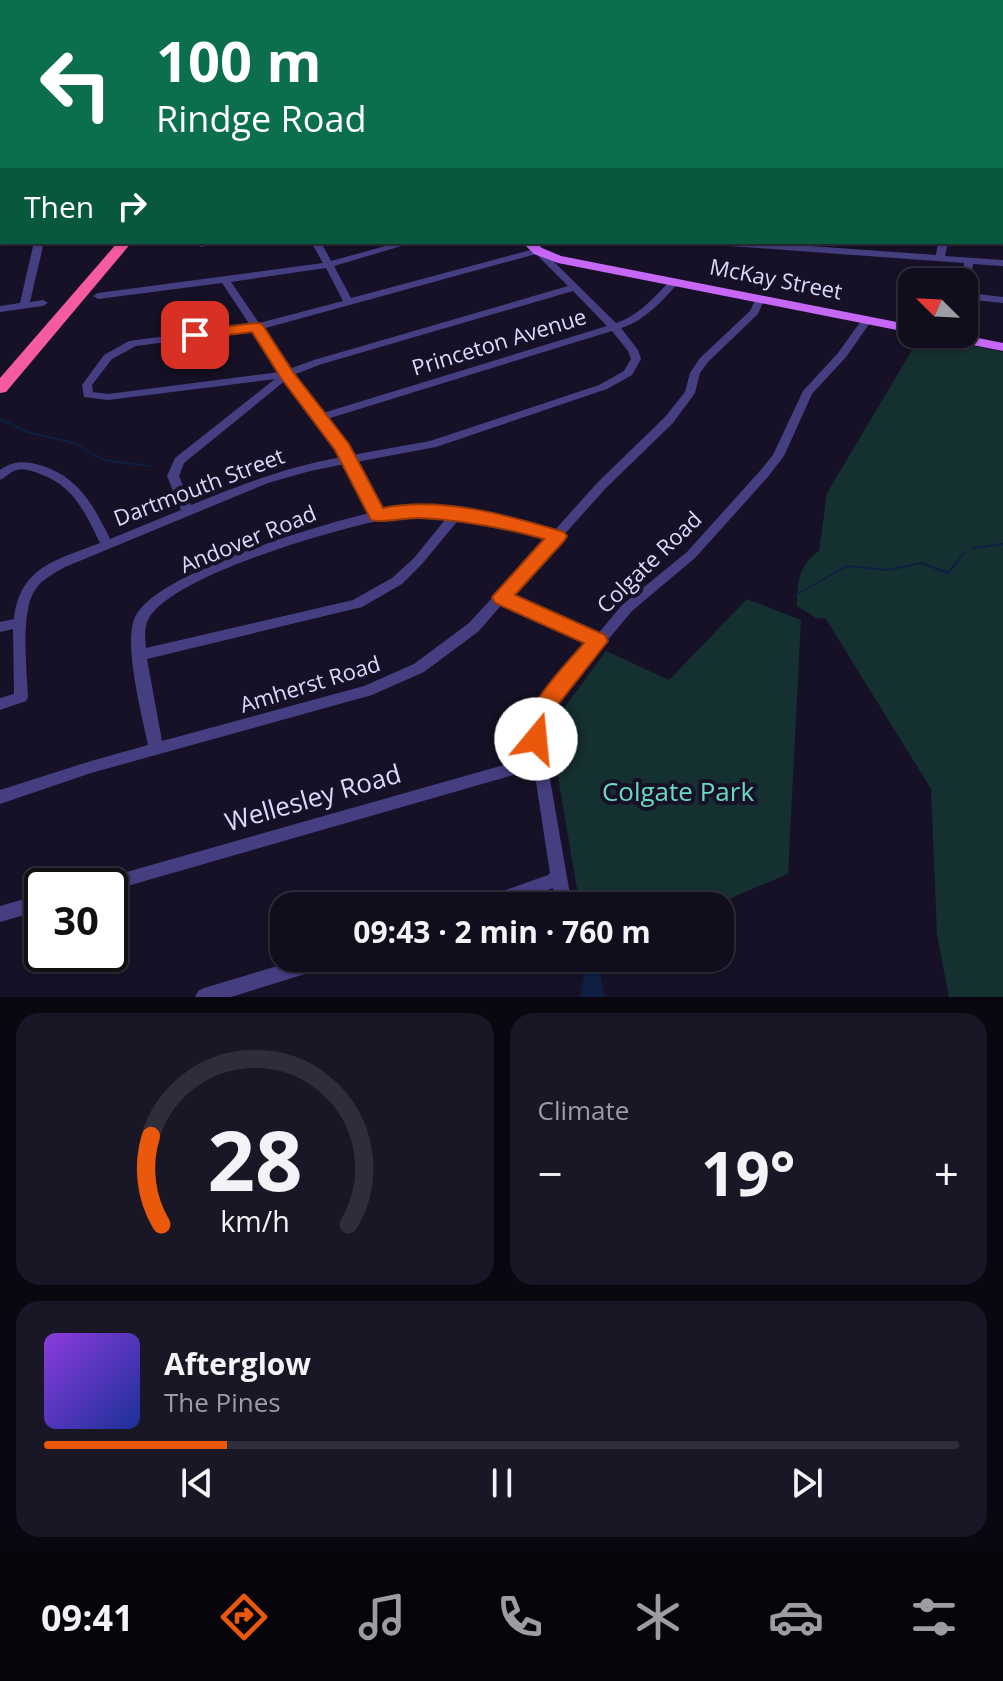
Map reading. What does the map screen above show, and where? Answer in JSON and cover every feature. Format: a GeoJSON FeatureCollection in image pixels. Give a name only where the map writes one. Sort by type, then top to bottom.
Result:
{"type":"FeatureCollection","features":[{"type":"Feature","properties":{"kind":"highway"},"geometry":{"type":"LineString","coordinates":[[0,374],[114,244]]}},
{"type":"Feature","properties":{"kind":"highway"},"geometry":{"type":"LineString","coordinates":[[0,388],[123,244]]}},
{"type":"Feature","properties":{"kind":"main road","name":"McKay Street"},"geometry":{"type":"LineString","coordinates":[[533,247],[558,259],[898,326]]}},
{"type":"Feature","properties":{"kind":"main road"},"geometry":{"type":"LineString","coordinates":[[978,341],[1003,347]]}},
{"type":"Feature","properties":{"kind":"street"},"geometry":{"type":"LineString","coordinates":[[24,306],[39,244]]}},
{"type":"Feature","properties":{"kind":"street"},"geometry":{"type":"LineString","coordinates":[[317,244],[349,303]]}},
{"type":"Feature","properties":{"kind":"street"},"geometry":{"type":"LineString","coordinates":[[98,296],[327,264],[402,244]]}},
{"type":"Feature","properties":{"kind":"street"},"geometry":{"type":"LineString","coordinates":[[761,244],[1003,263]]}},
{"type":"Feature","properties":{"kind":"street"},"geometry":{"type":"LineString","coordinates":[[940,259],[943,244]]}},
{"type":"Feature","properties":{"kind":"street"},"geometry":{"type":"LineString","coordinates":[[573,288],[318,362],[287,374],[108,397],[96,397],[87,392],[87,385],[108,357],[133,343],[257,327],[349,303],[533,247],[615,328]]}},
{"type":"Feature","properties":{"kind":"street"},"geometry":{"type":"LineString","coordinates":[[968,268],[969,261]]}},
{"type":"Feature","properties":{"kind":"street"},"geometry":{"type":"LineString","coordinates":[[225,280],[349,460],[377,516]]}},
{"type":"Feature","properties":{"kind":"street","name":"Princeton Avenue"},"geometry":{"type":"LineString","coordinates":[[320,418],[615,328],[637,319],[675,281]]}},
{"type":"Feature","properties":{"kind":"street"},"geometry":{"type":"LineString","coordinates":[[978,297],[1003,300]]}},
{"type":"Feature","properties":{"kind":"street","name":"Amherst Road"},"geometry":{"type":"LineString","coordinates":[[0,797],[91,767],[314,707],[390,682],[448,649],[502,597],[602,485],[669,420],[690,393],[695,373],[704,360],[754,312],[760,298]]}},
{"type":"Feature","properties":{"kind":"street"},"geometry":{"type":"LineString","coordinates":[[0,309],[43,303]]}},
{"type":"Feature","properties":{"kind":"street","name":"Colgate Road"},"geometry":{"type":"LineString","coordinates":[[561,892],[539,761],[537,723],[544,706],[639,596],[691,555],[763,475],[778,456],[807,393],[842,355],[867,320]]}},
{"type":"Feature","properties":{"kind":"street","name":"Dartmouth Street"},"geometry":{"type":"LineString","coordinates":[[0,704],[21,697],[23,602],[31,584],[61,564],[264,480],[458,436],[617,381],[632,368],[636,359],[633,350],[615,328]]}},
{"type":"Feature","properties":{"kind":"street"},"geometry":{"type":"LineString","coordinates":[[187,510],[173,476],[179,461],[287,374]]}},
{"type":"Feature","properties":{"kind":"street"},"geometry":{"type":"LineString","coordinates":[[0,476],[10,468],[22,465],[44,470],[70,483],[90,510],[106,543]]}},
{"type":"Feature","properties":{"kind":"street","name":"Andover Road"},"geometry":{"type":"LineString","coordinates":[[156,749],[140,655],[141,619],[160,597],[281,542],[377,516],[417,510],[557,536]]}},
{"type":"Feature","properties":{"kind":"street"},"geometry":{"type":"LineString","coordinates":[[140,655],[357,604],[397,581],[456,515]]}},
{"type":"Feature","properties":{"kind":"street"},"geometry":{"type":"LineString","coordinates":[[502,597],[598,641]]}},
{"type":"Feature","properties":{"kind":"street"},"geometry":{"type":"LineString","coordinates":[[0,627],[21,622]]}},
{"type":"Feature","properties":{"kind":"street","name":"Wellesley Road"},"geometry":{"type":"LineString","coordinates":[[128,879],[539,761]]}},
{"type":"Feature","properties":{"kind":"street"},"geometry":{"type":"LineString","coordinates":[[521,892],[553,881],[558,876]]}},
{"type":"Feature","properties":{"kind":"street"},"geometry":{"type":"LineString","coordinates":[[0,914],[24,907]]}},
{"type":"Feature","properties":{"kind":"street"},"geometry":{"type":"LineString","coordinates":[[204,997],[285,972]]}},
{"type":"Feature","properties":{"kind":"green space"},"geometry":{"type":"Polygon","coordinates":[[[978,347],[1003,352],[1003,997],[949,997],[937,934],[931,789],[826,619],[816,618],[797,606],[800,575],[807,562],[819,551],[827,493],[913,348],[978,347]]]}},
{"type":"Feature","properties":{"kind":"green space","name":"Colgate Park"},"geometry":{"type":"Polygon","coordinates":[[[747,599],[801,620],[788,874],[734,897],[734,892],[578,892],[552,742],[556,719],[606,651],[669,680],[747,599]]]}},
{"type":"Feature","properties":{"kind":"water"},"geometry":{"type":"Polygon","coordinates":[[[587,972],[600,973],[605,997],[580,997],[587,972]]]}},
{"type":"Feature","properties":{"kind":"waterway"},"geometry":{"type":"LineString","coordinates":[[0,419],[27,432],[74,443],[104,460],[150,466]]}},
{"type":"Feature","properties":{"kind":"waterway"},"geometry":{"type":"LineString","coordinates":[[973,548],[1003,544]]}},
{"type":"Feature","properties":{"kind":"waterway"},"geometry":{"type":"LineString","coordinates":[[794,596],[847,566],[888,570],[921,563],[948,573],[965,552]]}},
{"type":"Feature","properties":{"kind":"route"},"geometry":{"type":"LineString","coordinates":[[195,335],[257,327],[287,374],[343,448],[377,516],[403,510],[446,513],[521,526],[557,536],[502,597],[598,641],[544,706],[537,723],[536,739]]}}]}
